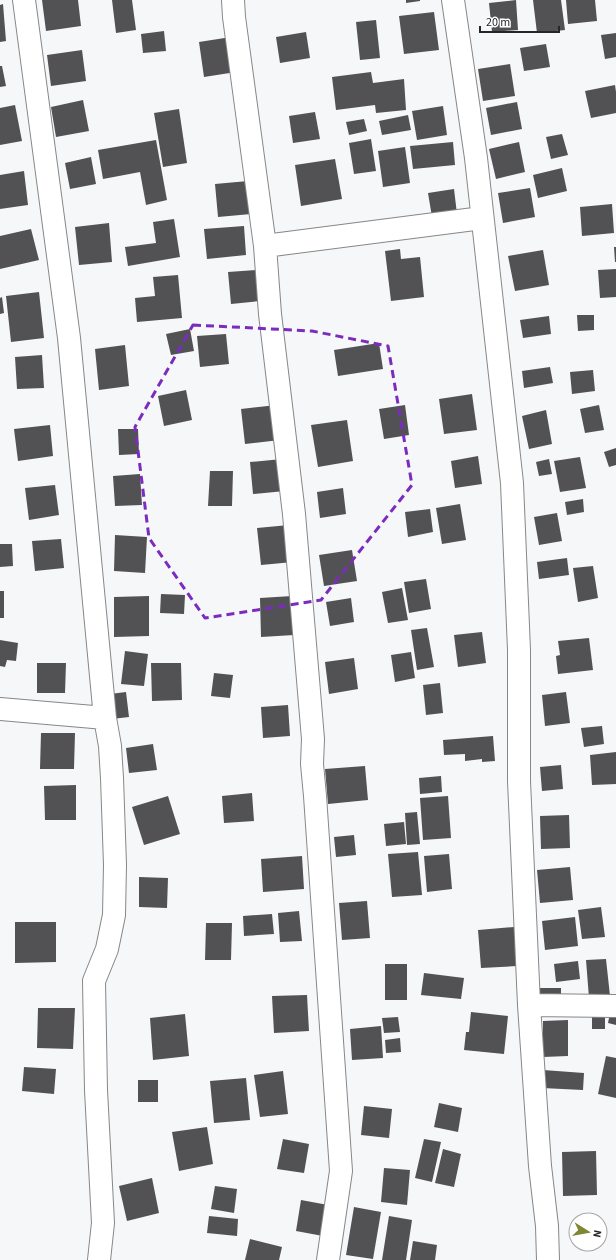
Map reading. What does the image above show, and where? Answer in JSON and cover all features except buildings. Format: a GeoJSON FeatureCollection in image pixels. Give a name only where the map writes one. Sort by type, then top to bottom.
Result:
{"type":"FeatureCollection","features":[{"type":"Feature","properties":{"kind":"street"},"geometry":{"type":"LineString","coordinates":[[24,0],[69,338],[112,778],[115,865],[114,915],[107,949],[94,981],[96,1090],[103,1223],[99,1260]]}},
{"type":"Feature","properties":{"kind":"street"},"geometry":{"type":"LineString","coordinates":[[233,0],[265,246],[270,314],[294,514],[312,732],[312,764],[341,1171],[328,1260]]}},
{"type":"Feature","properties":{"kind":"street"},"geometry":{"type":"LineString","coordinates":[[453,0],[476,158],[512,482],[519,650],[519,781],[529,1005],[540,1166],[547,1226],[548,1260]]}},
{"type":"Feature","properties":{"kind":"street"},"geometry":{"type":"LineString","coordinates":[[265,246],[482,218]]}},
{"type":"Feature","properties":{"kind":"street"},"geometry":{"type":"LineString","coordinates":[[0,709],[105,718]]}},
{"type":"Feature","properties":{"kind":"street"},"geometry":{"type":"LineString","coordinates":[[529,1005],[616,1006]]}},
{"type":"Feature","properties":{"kind":"highlighted area"},"geometry":{"type":"Polygon","coordinates":[[[193,325],[312,331],[388,346],[412,485],[321,600],[205,618],[149,538],[135,427],[193,325]]]}}]}
